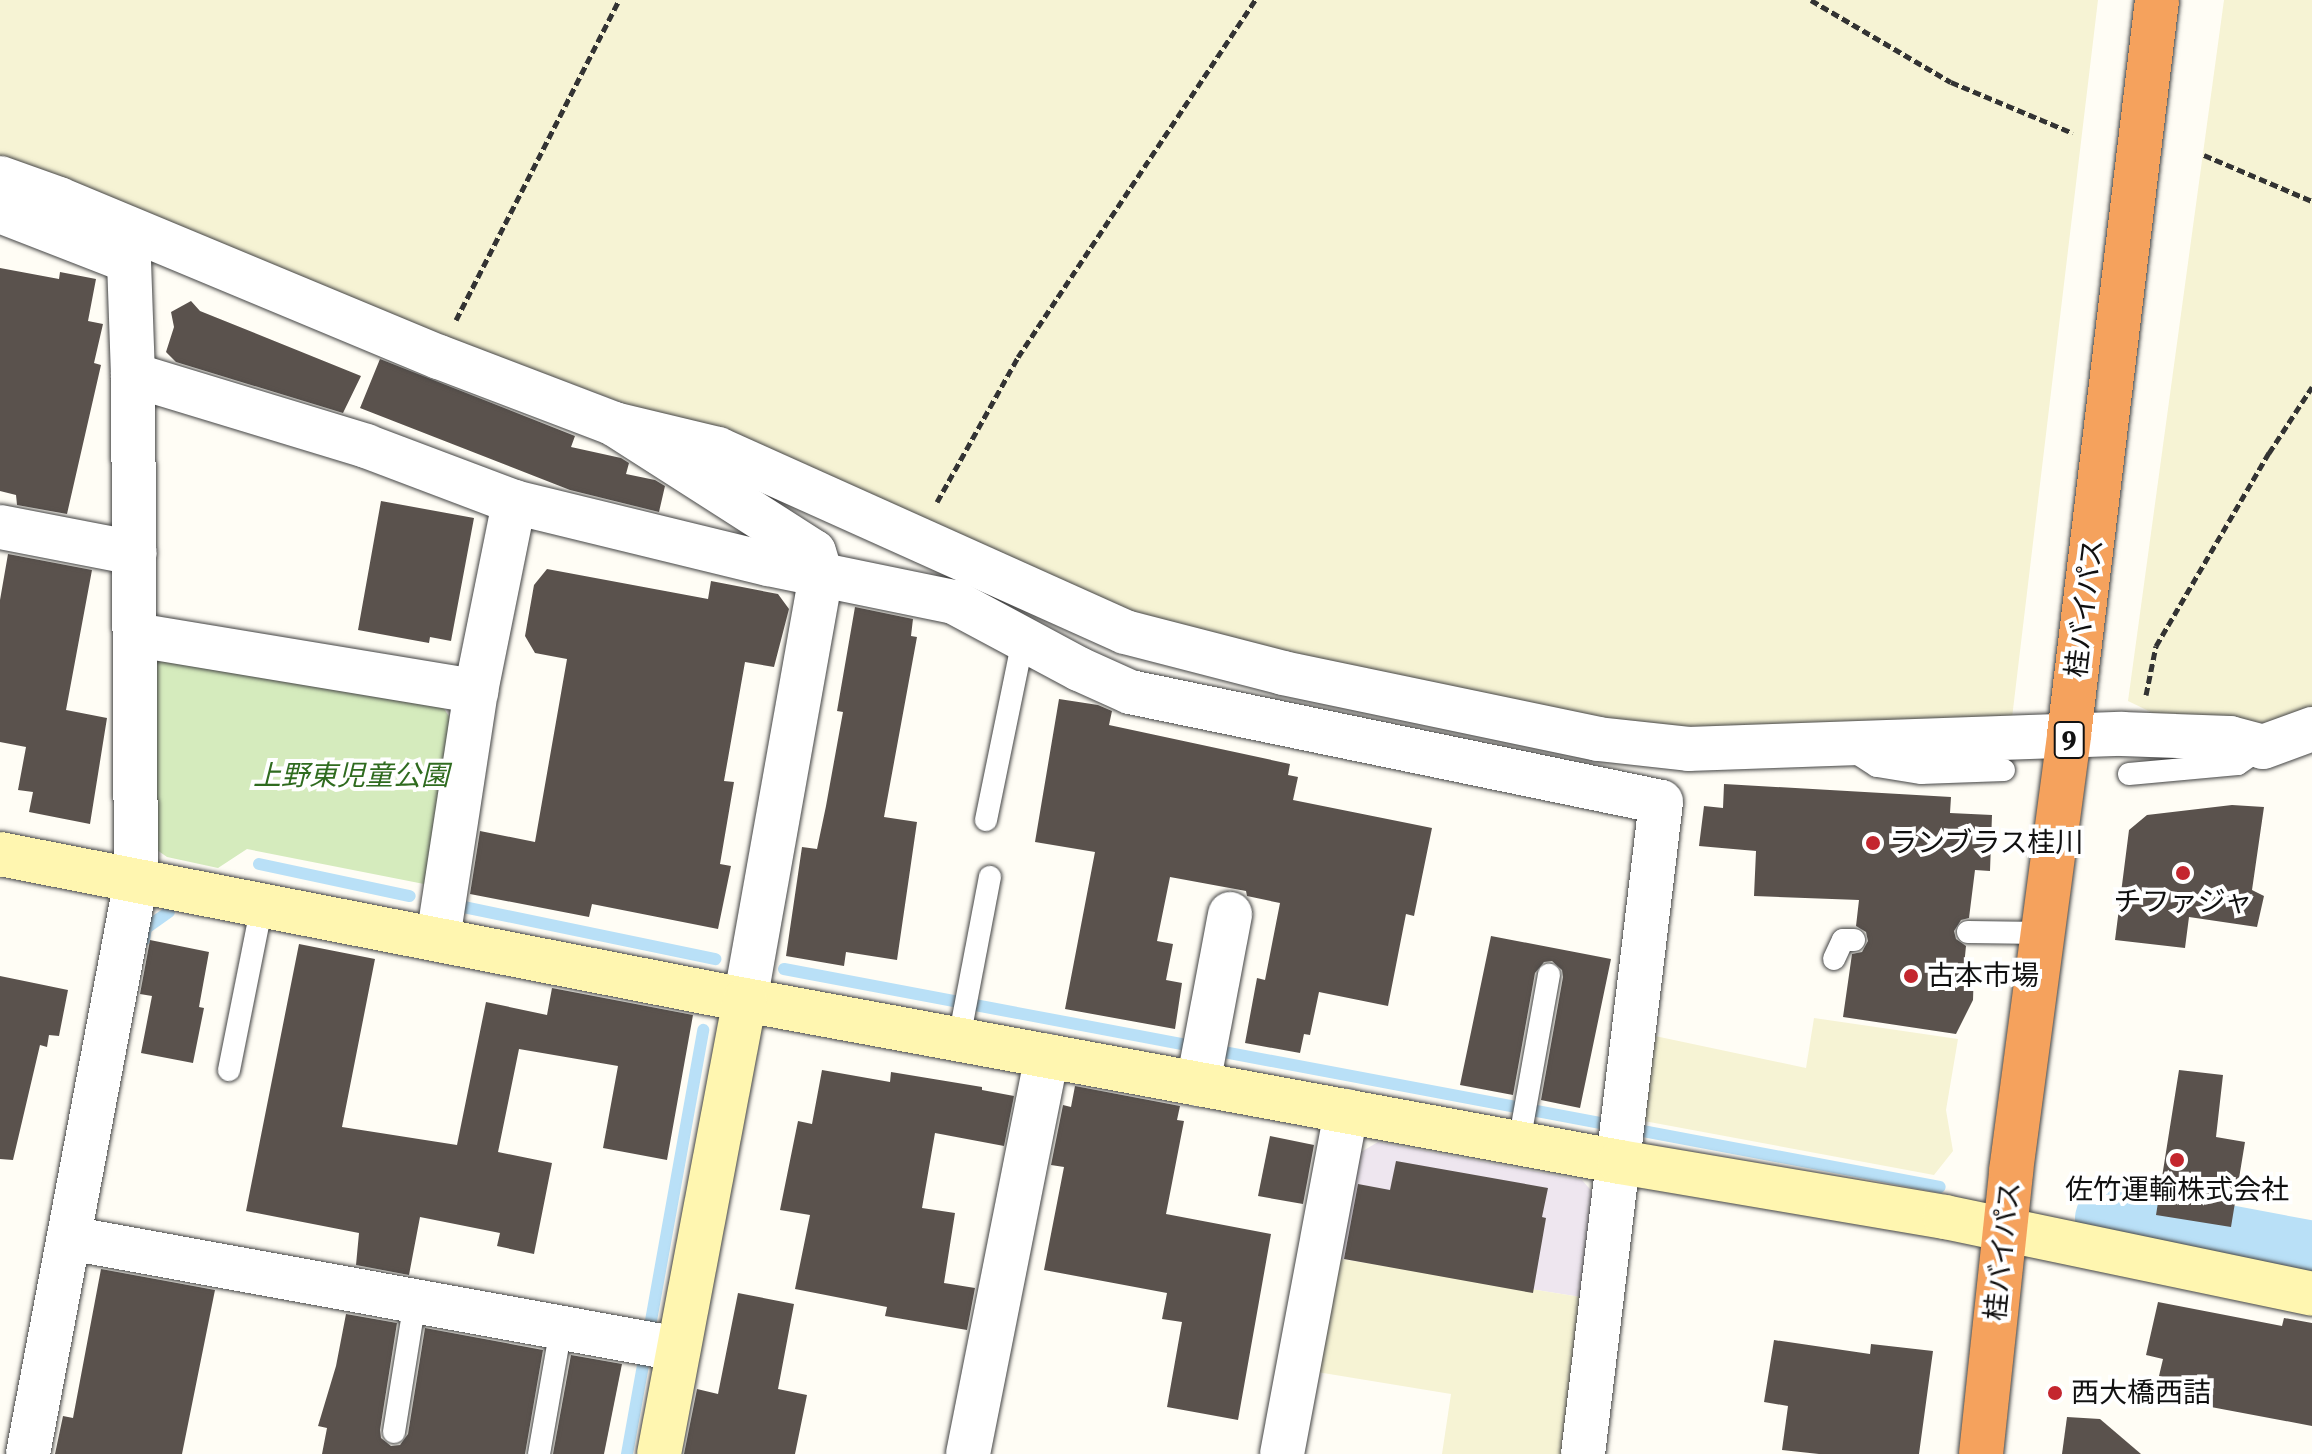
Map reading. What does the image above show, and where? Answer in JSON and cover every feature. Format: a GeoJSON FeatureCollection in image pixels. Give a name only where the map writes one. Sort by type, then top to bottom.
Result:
{"type":"FeatureCollection","features":[{"type":"Feature","properties":{"kind":"highway","name":"桂バイパス"},"geometry":{"type":"LineString","coordinates":[[1981,1454],[2011,1171],[2069,735],[2156,13]]}},
{"type":"Feature","properties":{"kind":"street"},"geometry":{"type":"LineString","coordinates":[[0,178],[59,199],[439,357],[614,424],[718,449],[1125,632],[1384,696],[1598,739],[1688,749],[2069,735],[2230,738],[2263,747],[2312,729]]}},
{"type":"Feature","properties":{"kind":"street"},"geometry":{"type":"LineString","coordinates":[[0,211],[129,261],[133,375],[136,880],[28,1454]]}},
{"type":"Feature","properties":{"kind":"street"},"geometry":{"type":"LineString","coordinates":[[133,375],[366,446],[514,502],[821,575],[954,602],[1130,692],[1661,802],[1583,1454]]}},
{"type":"Feature","properties":{"kind":"street"},"geometry":{"type":"LineString","coordinates":[[614,424],[814,552],[821,575],[659,1454]]}},
{"type":"Feature","properties":{"kind":"street"},"geometry":{"type":"LineString","coordinates":[[438,939],[476,691],[514,502]]}},
{"type":"Feature","properties":{"kind":"street"},"geometry":{"type":"LineString","coordinates":[[0,527],[135,553]]}},
{"type":"Feature","properties":{"kind":"street"},"geometry":{"type":"LineString","coordinates":[[136,635],[476,691]]}},
{"type":"Feature","properties":{"kind":"street"},"geometry":{"type":"LineString","coordinates":[[0,854],[745,1000],[964,1015],[1047,1056],[1202,1058],[1346,1111],[2007,1229],[2312,1294]]}},
{"type":"Feature","properties":{"kind":"street"},"geometry":{"type":"LineString","coordinates":[[1202,1058],[1230,914]]}},
{"type":"Feature","properties":{"kind":"street"},"geometry":{"type":"LineString","coordinates":[[968,1454],[1047,1056]]}},
{"type":"Feature","properties":{"kind":"street"},"geometry":{"type":"LineString","coordinates":[[1282,1454],[1346,1111]]}},
{"type":"Feature","properties":{"kind":"street"},"geometry":{"type":"LineString","coordinates":[[69,1238],[678,1349]]}},
{"type":"Feature","properties":{"kind":"lane"},"geometry":{"type":"LineString","coordinates":[[986,820],[1023,639]]}},
{"type":"Feature","properties":{"kind":"lane"},"geometry":{"type":"LineString","coordinates":[[1841,743],[1877,766],[1921,773],[2004,770]]}},
{"type":"Feature","properties":{"kind":"lane"},"geometry":{"type":"LineString","coordinates":[[2129,774],[2238,764],[2263,747]]}},
{"type":"Feature","properties":{"kind":"lane"},"geometry":{"type":"LineString","coordinates":[[964,1015],[990,877]]}},
{"type":"Feature","properties":{"kind":"lane"},"geometry":{"type":"LineString","coordinates":[[229,1070],[262,905]]}},
{"type":"Feature","properties":{"kind":"lane"},"geometry":{"type":"LineString","coordinates":[[1968,932],[2043,933]]}},
{"type":"Feature","properties":{"kind":"lane"},"geometry":{"type":"LineString","coordinates":[[1834,959],[1843,940],[1854,940]]}},
{"type":"Feature","properties":{"kind":"lane"},"geometry":{"type":"LineString","coordinates":[[1519,1143],[1549,975]]}},
{"type":"Feature","properties":{"kind":"lane"},"geometry":{"type":"LineString","coordinates":[[394,1432],[415,1301]]}},
{"type":"Feature","properties":{"kind":"lane"},"geometry":{"type":"LineString","coordinates":[[539,1454],[561,1328]]}},
{"type":"Feature","properties":{"kind":"path"},"geometry":{"type":"LineString","coordinates":[[439,357],[478,270],[619,0]]}},
{"type":"Feature","properties":{"kind":"path"},"geometry":{"type":"LineString","coordinates":[[900,533],[934,507],[1018,357],[1255,0]]}},
{"type":"Feature","properties":{"kind":"path"},"geometry":{"type":"LineString","coordinates":[[1811,0],[1951,82],[2073,133]]}},
{"type":"Feature","properties":{"kind":"path"},"geometry":{"type":"LineString","coordinates":[[2204,155],[2312,201]]}},
{"type":"Feature","properties":{"kind":"path"},"geometry":{"type":"LineString","coordinates":[[2146,697],[2156,646],[2269,453],[2312,387]]}},
{"type":"Feature","properties":{"kind":"shaded area"},"geometry":{"type":"Polygon","coordinates":[[[0,0],[2098,0],[2012,718],[1681,737],[1125,620],[687,427],[0,169],[0,0]]]}},
{"type":"Feature","properties":{"kind":"shaded area"},"geometry":{"type":"Polygon","coordinates":[[[2224,0],[2312,0],[2312,710],[2291,718],[2229,729],[2186,729],[2128,701],[2224,0]]]}},
{"type":"Feature","properties":{"kind":"shaded area"},"geometry":{"type":"Polygon","coordinates":[[[1814,1018],[1958,1039],[1946,1110],[1953,1151],[1934,1175],[1644,1121],[1655,1036],[1806,1068],[1814,1018]]]}},
{"type":"Feature","properties":{"kind":"shaded area"},"geometry":{"type":"Polygon","coordinates":[[[1378,1142],[1582,1180],[1601,1202],[1593,1299],[1335,1258],[1356,1155],[1378,1142]]]}},
{"type":"Feature","properties":{"kind":"shaded area"},"geometry":{"type":"Polygon","coordinates":[[[1335,1258],[1593,1299],[1568,1454],[1442,1454],[1451,1394],[1317,1372],[1335,1258]]]}},
{"type":"Feature","properties":{"kind":"green space","name":"上野東児童公園"},"geometry":{"type":"Polygon","coordinates":[[[154,649],[437,698],[454,724],[424,884],[247,849],[218,868],[167,857],[157,850],[154,649]]]}},
{"type":"Feature","properties":{"kind":"building"},"geometry":{"type":"Polygon","coordinates":[[[0,268],[59,279],[60,272],[96,279],[88,321],[103,324],[94,363],[101,365],[67,514],[17,505],[16,495],[0,491],[0,268]]]}},
{"type":"Feature","properties":{"kind":"building"},"geometry":{"type":"Polygon","coordinates":[[[191,301],[200,311],[361,376],[343,413],[176,362],[166,352],[174,327],[171,312],[191,301]]]}},
{"type":"Feature","properties":{"kind":"building"},"geometry":{"type":"Polygon","coordinates":[[[380,359],[575,436],[571,447],[621,458],[629,463],[626,474],[655,480],[665,486],[659,512],[570,490],[360,408],[380,359]]]}},
{"type":"Feature","properties":{"kind":"building"},"geometry":{"type":"Polygon","coordinates":[[[381,501],[474,518],[451,641],[430,637],[429,643],[358,630],[381,501]]]}},
{"type":"Feature","properties":{"kind":"building"},"geometry":{"type":"Polygon","coordinates":[[[8,554],[92,570],[66,710],[107,718],[90,824],[29,812],[33,792],[18,790],[26,747],[0,742],[0,600],[8,554]]]}},
{"type":"Feature","properties":{"kind":"building"},"geometry":{"type":"Polygon","coordinates":[[[547,569],[708,599],[711,581],[778,594],[789,609],[774,667],[745,662],[724,781],[734,782],[720,864],[731,866],[718,929],[592,904],[589,917],[470,894],[480,831],[535,842],[567,659],[535,653],[525,636],[534,585],[547,569]]]}},
{"type":"Feature","properties":{"kind":"building"},"geometry":{"type":"Polygon","coordinates":[[[855,607],[913,619],[911,636],[917,637],[884,817],[917,822],[897,960],[846,952],[844,966],[786,956],[802,847],[817,849],[826,806],[843,712],[837,711],[855,607]]]}},
{"type":"Feature","properties":{"kind":"building"},"geometry":{"type":"Polygon","coordinates":[[[1059,699],[1098,705],[1112,711],[1109,725],[1290,764],[1288,775],[1298,777],[1293,800],[1432,828],[1414,916],[1406,914],[1388,1006],[1319,992],[1310,1035],[1304,1034],[1300,1053],[1245,1043],[1257,978],[1265,980],[1280,903],[1247,896],[1246,891],[1170,877],[1157,941],[1173,944],[1166,980],[1182,983],[1175,1029],[1065,1009],[1095,852],[1035,842],[1059,699]]]}},
{"type":"Feature","properties":{"kind":"building","name":"ランブラス桂川"},"geometry":{"type":"Polygon","coordinates":[[[1724,784],[1951,797],[1950,813],[1992,815],[1990,871],[1975,870],[1969,918],[1961,920],[1954,931],[1956,939],[1966,946],[1964,966],[1974,968],[1973,1000],[1956,1034],[1843,1017],[1852,954],[1862,952],[1868,941],[1866,932],[1856,926],[1859,900],[1754,896],[1756,851],[1699,846],[1704,806],[1723,808],[1724,784]]]}},
{"type":"Feature","properties":{"kind":"building"},"geometry":{"type":"Polygon","coordinates":[[[2232,805],[2264,807],[2252,890],[2264,896],[2257,927],[2189,917],[2185,948],[2115,940],[2129,830],[2147,815],[2232,805]]]}},
{"type":"Feature","properties":{"kind":"building"},"geometry":{"type":"Polygon","coordinates":[[[1491,936],[1611,959],[1580,1108],[1541,1100],[1563,977],[1562,970],[1552,961],[1544,962],[1535,973],[1513,1095],[1460,1085],[1491,936]]]}},
{"type":"Feature","properties":{"kind":"building"},"geometry":{"type":"Polygon","coordinates":[[[150,940],[209,952],[199,1007],[204,1008],[193,1063],[141,1053],[152,996],[140,994],[150,940]]]}},
{"type":"Feature","properties":{"kind":"building"},"geometry":{"type":"Polygon","coordinates":[[[299,944],[375,959],[342,1127],[457,1145],[486,1002],[547,1015],[552,988],[693,1015],[667,1160],[603,1148],[618,1066],[519,1049],[498,1152],[552,1163],[534,1254],[497,1246],[500,1233],[420,1217],[409,1275],[356,1265],[359,1233],[246,1211],[299,944]]]}},
{"type":"Feature","properties":{"kind":"building"},"geometry":{"type":"Polygon","coordinates":[[[0,976],[68,990],[59,1036],[49,1035],[47,1047],[40,1045],[13,1160],[0,1159],[0,976]]]}},
{"type":"Feature","properties":{"kind":"building"},"geometry":{"type":"Polygon","coordinates":[[[822,1070],[890,1082],[891,1072],[982,1087],[982,1090],[1014,1096],[1004,1146],[935,1133],[922,1208],[955,1213],[944,1283],[975,1288],[967,1330],[885,1316],[887,1307],[795,1289],[810,1215],[780,1210],[798,1121],[812,1124],[822,1070]]]}},
{"type":"Feature","properties":{"kind":"building"},"geometry":{"type":"Polygon","coordinates":[[[2179,1070],[2223,1075],[2216,1137],[2245,1142],[2231,1227],[2156,1215],[2179,1070]]]}},
{"type":"Feature","properties":{"kind":"building"},"geometry":{"type":"Polygon","coordinates":[[[1075,1086],[1180,1106],[1177,1120],[1184,1121],[1166,1214],[1271,1234],[1238,1420],[1167,1407],[1182,1322],[1162,1319],[1167,1293],[1044,1270],[1064,1167],[1051,1165],[1063,1105],[1071,1107],[1075,1086]]]}},
{"type":"Feature","properties":{"kind":"building"},"geometry":{"type":"Polygon","coordinates":[[[1270,1136],[1314,1145],[1303,1204],[1258,1196],[1270,1136]]]}},
{"type":"Feature","properties":{"kind":"building"},"geometry":{"type":"Polygon","coordinates":[[[1396,1161],[1548,1188],[1533,1293],[1344,1259],[1358,1184],[1390,1190],[1396,1161]]]}},
{"type":"Feature","properties":{"kind":"building"},"geometry":{"type":"Polygon","coordinates":[[[101,1269],[215,1290],[182,1454],[55,1454],[63,1416],[73,1418],[101,1269]]]}},
{"type":"Feature","properties":{"kind":"building"},"geometry":{"type":"Polygon","coordinates":[[[738,1293],[794,1304],[778,1389],[807,1395],[795,1454],[684,1454],[697,1389],[718,1394],[738,1293]]]}},
{"type":"Feature","properties":{"kind":"building"},"geometry":{"type":"Polygon","coordinates":[[[2158,1302],[2282,1326],[2284,1318],[2312,1323],[2312,1426],[2195,1404],[2197,1394],[2164,1386],[2166,1378],[2159,1376],[2163,1359],[2146,1355],[2158,1302]]]}},
{"type":"Feature","properties":{"kind":"building"},"geometry":{"type":"Polygon","coordinates":[[[346,1314],[397,1323],[380,1430],[381,1438],[391,1446],[400,1445],[408,1434],[425,1328],[543,1350],[525,1454],[322,1454],[327,1428],[318,1426],[336,1366],[346,1314]]]}},
{"type":"Feature","properties":{"kind":"building"},"geometry":{"type":"Polygon","coordinates":[[[1774,1340],[1870,1354],[1871,1344],[1933,1351],[1919,1454],[1819,1454],[1782,1450],[1788,1406],[1764,1402],[1774,1340]]]}},
{"type":"Feature","properties":{"kind":"building"},"geometry":{"type":"Polygon","coordinates":[[[571,1355],[622,1364],[604,1454],[553,1454],[571,1355]]]}},
{"type":"Feature","properties":{"kind":"building"},"geometry":{"type":"Polygon","coordinates":[[[2067,1417],[2100,1419],[2141,1454],[2062,1454],[2067,1417]]]}},
{"type":"Feature","properties":{"kind":"waterway"},"geometry":{"type":"LineString","coordinates":[[259,864],[410,896]]}},
{"type":"Feature","properties":{"kind":"waterway"},"geometry":{"type":"LineString","coordinates":[[454,905],[715,959]]}},
{"type":"Feature","properties":{"kind":"waterway"},"geometry":{"type":"LineString","coordinates":[[144,940],[146,928],[169,912]]}},
{"type":"Feature","properties":{"kind":"waterway"},"geometry":{"type":"LineString","coordinates":[[784,969],[1940,1187]]}},
{"type":"Feature","properties":{"kind":"waterway"},"geometry":{"type":"LineString","coordinates":[[627,1454],[703,1030]]}},
{"type":"Feature","properties":{"kind":"waterway"},"geometry":{"type":"LineString","coordinates":[[2111,1219],[2312,1257]]}},
{"type":"Feature","properties":{"kind":"place","name":"ランブラス桂川"},"geometry":{"type":"Point","coordinates":[1873,843]}},
{"type":"Feature","properties":{"kind":"place","name":"チファジャ"},"geometry":{"type":"Point","coordinates":[2183,873]}},
{"type":"Feature","properties":{"kind":"place","name":"古本市場"},"geometry":{"type":"Point","coordinates":[1911,976]}},
{"type":"Feature","properties":{"kind":"place","name":"佐竹運輸株式会社"},"geometry":{"type":"Point","coordinates":[2177,1160]}},
{"type":"Feature","properties":{"kind":"place","name":"西大橋西詰"},"geometry":{"type":"Point","coordinates":[2055,1393]}}]}
